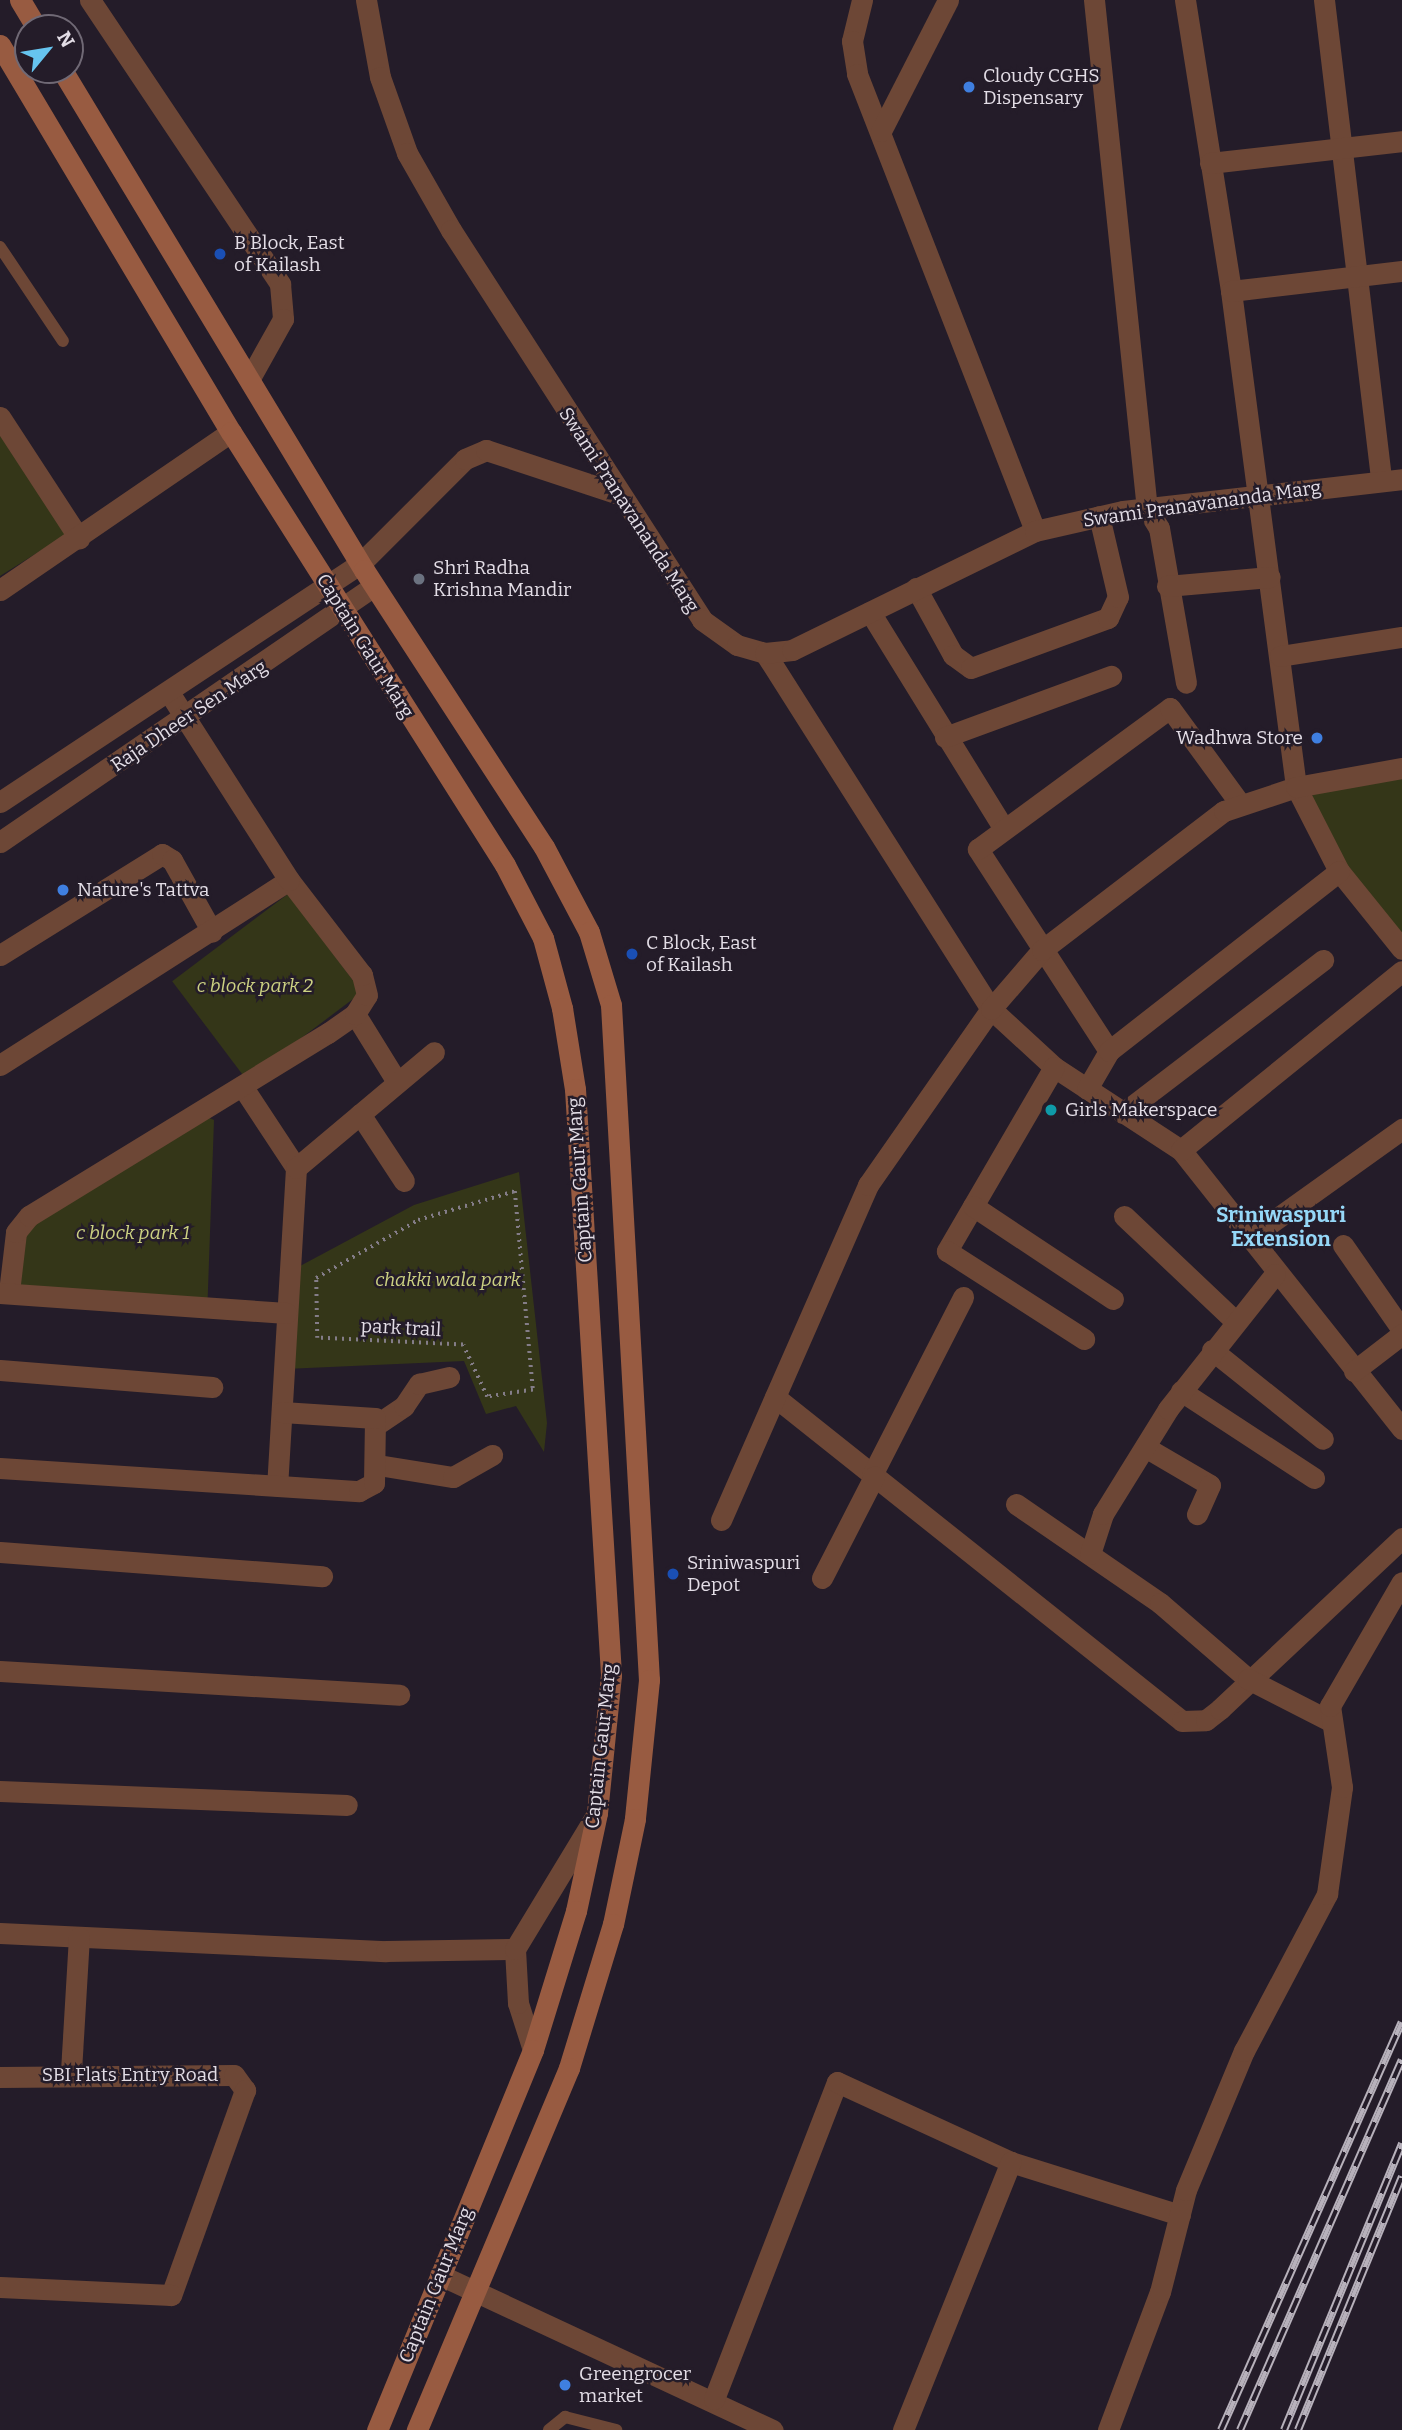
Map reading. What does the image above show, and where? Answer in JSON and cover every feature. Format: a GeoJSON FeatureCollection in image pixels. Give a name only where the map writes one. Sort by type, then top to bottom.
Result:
{"type":"FeatureCollection","features":[{"type":"Feature","properties":{"kind":"main road","name":"Captain Gaur Marg"},"geometry":{"type":"LineString","coordinates":[[0,46],[231,432],[328,589],[505,864],[542,938],[562,1008],[575,1089],[611,1675],[597,1813],[576,1912],[533,2050],[377,2430]]}},
{"type":"Feature","properties":{"kind":"main road","name":"Captain Gaur Marg"},"geometry":{"type":"LineString","coordinates":[[71,84],[250,377],[360,564],[544,846],[589,932],[611,1005],[649,1680],[635,1819],[613,1924],[569,2068],[417,2430]]}},
{"type":"Feature","properties":{"kind":"street"},"geometry":{"type":"LineString","coordinates":[[90,0],[280,284],[283,319],[250,377]]}},
{"type":"Feature","properties":{"kind":"street","name":"Swami Pranavananda Marg"},"geometry":{"type":"LineString","coordinates":[[366,0],[380,77],[407,153],[619,494],[702,620],[737,645],[765,653],[792,650],[1035,531],[1099,516],[1147,509],[1391,480]]}},
{"type":"Feature","properties":{"kind":"street"},"geometry":{"type":"LineString","coordinates":[[862,0],[852,41],[881,131],[1035,531]]}},
{"type":"Feature","properties":{"kind":"street"},"geometry":{"type":"LineString","coordinates":[[881,131],[948,0]]}},
{"type":"Feature","properties":{"kind":"street"},"geometry":{"type":"LineString","coordinates":[[1094,0],[1147,509],[1159,528],[1186,683]]}},
{"type":"Feature","properties":{"kind":"street"},"geometry":{"type":"LineString","coordinates":[[1185,0],[1231,291],[1296,787],[1339,871],[1402,949]]}},
{"type":"Feature","properties":{"kind":"street"},"geometry":{"type":"LineString","coordinates":[[1324,0],[1337,149],[1354,277],[1391,480]]}},
{"type":"Feature","properties":{"kind":"street"},"geometry":{"type":"LineString","coordinates":[[1210,163],[1402,141]]}},
{"type":"Feature","properties":{"kind":"street"},"geometry":{"type":"LineString","coordinates":[[1231,291],[1402,271]]}},
{"type":"Feature","properties":{"kind":"street"},"geometry":{"type":"LineString","coordinates":[[0,417],[79,538]]}},
{"type":"Feature","properties":{"kind":"street"},"geometry":{"type":"LineString","coordinates":[[0,590],[231,432]]}},
{"type":"Feature","properties":{"kind":"street","name":"Raja Dheer Sen Marg"},"geometry":{"type":"LineString","coordinates":[[0,802],[328,589],[360,564],[465,459],[486,450],[619,494]]}},
{"type":"Feature","properties":{"kind":"street"},"geometry":{"type":"LineString","coordinates":[[916,588],[953,655],[971,668],[1108,618],[1118,597],[1099,516]]}},
{"type":"Feature","properties":{"kind":"street"},"geometry":{"type":"LineString","coordinates":[[1167,586],[1270,577]]}},
{"type":"Feature","properties":{"kind":"street","name":"Raja Dheer Sen Marg"},"geometry":{"type":"LineString","coordinates":[[0,842],[185,720],[374,586]]}},
{"type":"Feature","properties":{"kind":"street"},"geometry":{"type":"LineString","coordinates":[[870,611],[945,737],[1003,827]]}},
{"type":"Feature","properties":{"kind":"street"},"geometry":{"type":"LineString","coordinates":[[1280,656],[1402,637]]}},
{"type":"Feature","properties":{"kind":"street"},"geometry":{"type":"LineString","coordinates":[[765,653],[991,1009],[1054,1067],[1181,1150],[1251,1237],[1275,1274],[1402,1429]]}},
{"type":"Feature","properties":{"kind":"street"},"geometry":{"type":"LineString","coordinates":[[945,737],[1111,676]]}},
{"type":"Feature","properties":{"kind":"street"},"geometry":{"type":"LineString","coordinates":[[169,692],[289,880],[367,986],[355,1014],[29,1216],[16,1232],[5,1292],[286,1313]]}},
{"type":"Feature","properties":{"kind":"street"},"geometry":{"type":"LineString","coordinates":[[1109,1051],[978,849],[1003,827],[1170,708],[1241,805]]}},
{"type":"Feature","properties":{"kind":"street"},"geometry":{"type":"LineString","coordinates":[[721,1520],[868,1185],[991,1009],[1042,950],[1191,831],[1241,805],[1296,787],[1402,768]]}},
{"type":"Feature","properties":{"kind":"street"},"geometry":{"type":"LineString","coordinates":[[0,955],[162,854],[169,855],[212,932]]}},
{"type":"Feature","properties":{"kind":"street"},"geometry":{"type":"LineString","coordinates":[[1087,1089],[1109,1051],[1339,871]]}},
{"type":"Feature","properties":{"kind":"street"},"geometry":{"type":"LineString","coordinates":[[0,1065],[212,932],[289,880]]}},
{"type":"Feature","properties":{"kind":"street"},"geometry":{"type":"LineString","coordinates":[[1123,1113],[1323,960]]}},
{"type":"Feature","properties":{"kind":"street"},"geometry":{"type":"LineString","coordinates":[[1181,1150],[1402,971]]}},
{"type":"Feature","properties":{"kind":"street"},"geometry":{"type":"LineString","coordinates":[[355,1014],[397,1082]]}},
{"type":"Feature","properties":{"kind":"street"},"geometry":{"type":"LineString","coordinates":[[296,1168],[434,1052]]}},
{"type":"Feature","properties":{"kind":"street"},"geometry":{"type":"LineString","coordinates":[[1054,1067],[947,1251],[1084,1339]]}},
{"type":"Feature","properties":{"kind":"street"},"geometry":{"type":"LineString","coordinates":[[242,1086],[296,1168],[276,1485]]}},
{"type":"Feature","properties":{"kind":"street"},"geometry":{"type":"LineString","coordinates":[[360,1114],[404,1181]]}},
{"type":"Feature","properties":{"kind":"street"},"geometry":{"type":"LineString","coordinates":[[1251,1237],[1402,1129]]}},
{"type":"Feature","properties":{"kind":"street"},"geometry":{"type":"LineString","coordinates":[[973,1206],[1113,1299]]}},
{"type":"Feature","properties":{"kind":"street"},"geometry":{"type":"LineString","coordinates":[[1124,1216],[1236,1322]]}},
{"type":"Feature","properties":{"kind":"street"},"geometry":{"type":"LineString","coordinates":[[1343,1245],[1402,1332],[1354,1371]]}},
{"type":"Feature","properties":{"kind":"street"},"geometry":{"type":"LineString","coordinates":[[1090,1555],[1103,1514],[1181,1391],[1275,1274]]}},
{"type":"Feature","properties":{"kind":"street"},"geometry":{"type":"LineString","coordinates":[[822,1578],[963,1297]]}},
{"type":"Feature","properties":{"kind":"street"},"geometry":{"type":"LineString","coordinates":[[1212,1350],[1323,1439]]}},
{"type":"Feature","properties":{"kind":"street"},"geometry":{"type":"LineString","coordinates":[[0,1370],[212,1387]]}},
{"type":"Feature","properties":{"kind":"street"},"geometry":{"type":"LineString","coordinates":[[379,1423],[404,1406],[418,1384],[449,1377]]}},
{"type":"Feature","properties":{"kind":"street"},"geometry":{"type":"LineString","coordinates":[[1181,1391],[1314,1478]]}},
{"type":"Feature","properties":{"kind":"street"},"geometry":{"type":"LineString","coordinates":[[775,1397],[1182,1721],[1206,1720],[1402,1538]]}},
{"type":"Feature","properties":{"kind":"street"},"geometry":{"type":"LineString","coordinates":[[0,1468],[359,1491],[374,1483],[378,1465],[379,1423],[370,1414],[282,1412]]}},
{"type":"Feature","properties":{"kind":"street"},"geometry":{"type":"LineString","coordinates":[[1145,1447],[1209,1485],[1197,1514]]}},
{"type":"Feature","properties":{"kind":"street"},"geometry":{"type":"LineString","coordinates":[[378,1465],[453,1477],[492,1455]]}},
{"type":"Feature","properties":{"kind":"street"},"geometry":{"type":"LineString","coordinates":[[1016,1504],[1160,1603],[1248,1679],[1328,1720]]}},
{"type":"Feature","properties":{"kind":"street"},"geometry":{"type":"LineString","coordinates":[[0,1552],[322,1576]]}},
{"type":"Feature","properties":{"kind":"street"},"geometry":{"type":"LineString","coordinates":[[1108,2430],[1160,2292],[1180,2215],[1244,2051],[1327,1894],[1342,1787],[1328,1720],[1338,1690],[1402,1581]]}},
{"type":"Feature","properties":{"kind":"street"},"geometry":{"type":"LineString","coordinates":[[0,1671],[399,1695]]}},
{"type":"Feature","properties":{"kind":"street"},"geometry":{"type":"LineString","coordinates":[[0,1791],[347,1805]]}},
{"type":"Feature","properties":{"kind":"street"},"geometry":{"type":"LineString","coordinates":[[533,2050],[518,2003],[515,1949],[597,1813]]}},
{"type":"Feature","properties":{"kind":"street"},"geometry":{"type":"LineString","coordinates":[[0,1933],[404,1951],[515,1949]]}},
{"type":"Feature","properties":{"kind":"street"},"geometry":{"type":"LineString","coordinates":[[71,2071],[79,1937]]}},
{"type":"Feature","properties":{"kind":"street","name":"SBI Flats Entry Road"},"geometry":{"type":"LineString","coordinates":[[0,2077],[71,2071],[234,2075],[245,2090],[172,2295],[0,2287]]}},
{"type":"Feature","properties":{"kind":"street"},"geometry":{"type":"LineString","coordinates":[[715,2399],[832,2085],[842,2083],[1011,2162],[1180,2215]]}},
{"type":"Feature","properties":{"kind":"street"},"geometry":{"type":"LineString","coordinates":[[903,2430],[1011,2162]]}},
{"type":"Feature","properties":{"kind":"street"},"geometry":{"type":"LineString","coordinates":[[440,2275],[474,2293],[715,2399],[773,2430]]}},
{"type":"Feature","properties":{"kind":"lane"},"geometry":{"type":"LineString","coordinates":[[0,247],[63,341]]}},
{"type":"Feature","properties":{"kind":"lane"},"geometry":{"type":"LineString","coordinates":[[549,2430],[565,2417],[616,2430]]}},
{"type":"Feature","properties":{"kind":"path","name":"park trail"},"geometry":{"type":"LineString","coordinates":[[514,1191],[533,1390],[488,1397],[463,1345],[317,1338],[316,1278],[418,1220],[496,1196],[514,1191]]}},
{"type":"Feature","properties":{"kind":"green space"},"geometry":{"type":"Polygon","coordinates":[[[0,424],[69,533],[0,576],[0,424]]]}},
{"type":"Feature","properties":{"kind":"green space"},"geometry":{"type":"Polygon","coordinates":[[[1402,773],[1402,944],[1323,839],[1310,786],[1402,773]]]}},
{"type":"Feature","properties":{"kind":"green space","name":"c block park 2"},"geometry":{"type":"Polygon","coordinates":[[[288,894],[362,992],[246,1079],[172,981],[288,894]]]}},
{"type":"Feature","properties":{"kind":"green space","name":"c block park 1"},"geometry":{"type":"Polygon","coordinates":[[[193,1111],[214,1120],[207,1317],[0,1302],[9,1226],[193,1111]]]}},
{"type":"Feature","properties":{"kind":"green space","name":"chakki wala park"},"geometry":{"type":"Polygon","coordinates":[[[519,1172],[547,1423],[544,1452],[516,1406],[486,1414],[464,1361],[285,1369],[287,1273],[414,1205],[519,1172]]]}},
{"type":"Feature","properties":{"kind":"railway"},"geometry":{"type":"LineString","coordinates":[[1221,2430],[1402,2022]]}},
{"type":"Feature","properties":{"kind":"railway"},"geometry":{"type":"LineString","coordinates":[[1240,2430],[1402,2060]]}},
{"type":"Feature","properties":{"kind":"railway"},"geometry":{"type":"LineString","coordinates":[[1284,2430],[1402,2143]]}},
{"type":"Feature","properties":{"kind":"railway"},"geometry":{"type":"LineString","coordinates":[[1298,2430],[1402,2176]]}},
{"type":"Feature","properties":{"kind":"place","name":"Cloudy CGHS Dispensary"},"geometry":{"type":"Point","coordinates":[969,87]}},
{"type":"Feature","properties":{"kind":"place","name":"B Block, East of Kailash"},"geometry":{"type":"Point","coordinates":[220,254]}},
{"type":"Feature","properties":{"kind":"place","name":"Shri Radha Krishna Mandir"},"geometry":{"type":"Point","coordinates":[419,579]}},
{"type":"Feature","properties":{"kind":"place","name":"Wadhwa Store"},"geometry":{"type":"Point","coordinates":[1317,738]}},
{"type":"Feature","properties":{"kind":"place","name":"Nature's Tattva"},"geometry":{"type":"Point","coordinates":[63,890]}},
{"type":"Feature","properties":{"kind":"place","name":"C Block, East of Kailash"},"geometry":{"type":"Point","coordinates":[632,954]}},
{"type":"Feature","properties":{"kind":"place","name":"Girls Makerspace"},"geometry":{"type":"Point","coordinates":[1051,1110]}},
{"type":"Feature","properties":{"kind":"place","name":"Sriniwaspuri Depot"},"geometry":{"type":"Point","coordinates":[673,1574]}},
{"type":"Feature","properties":{"kind":"place","name":"Greengrocer market"},"geometry":{"type":"Point","coordinates":[565,2385]}},
{"type":"Feature","properties":{"kind":"district","name":"Sriniwaspuri Extension"},"geometry":{"type":"Point","coordinates":[1281,1227]}}]}
